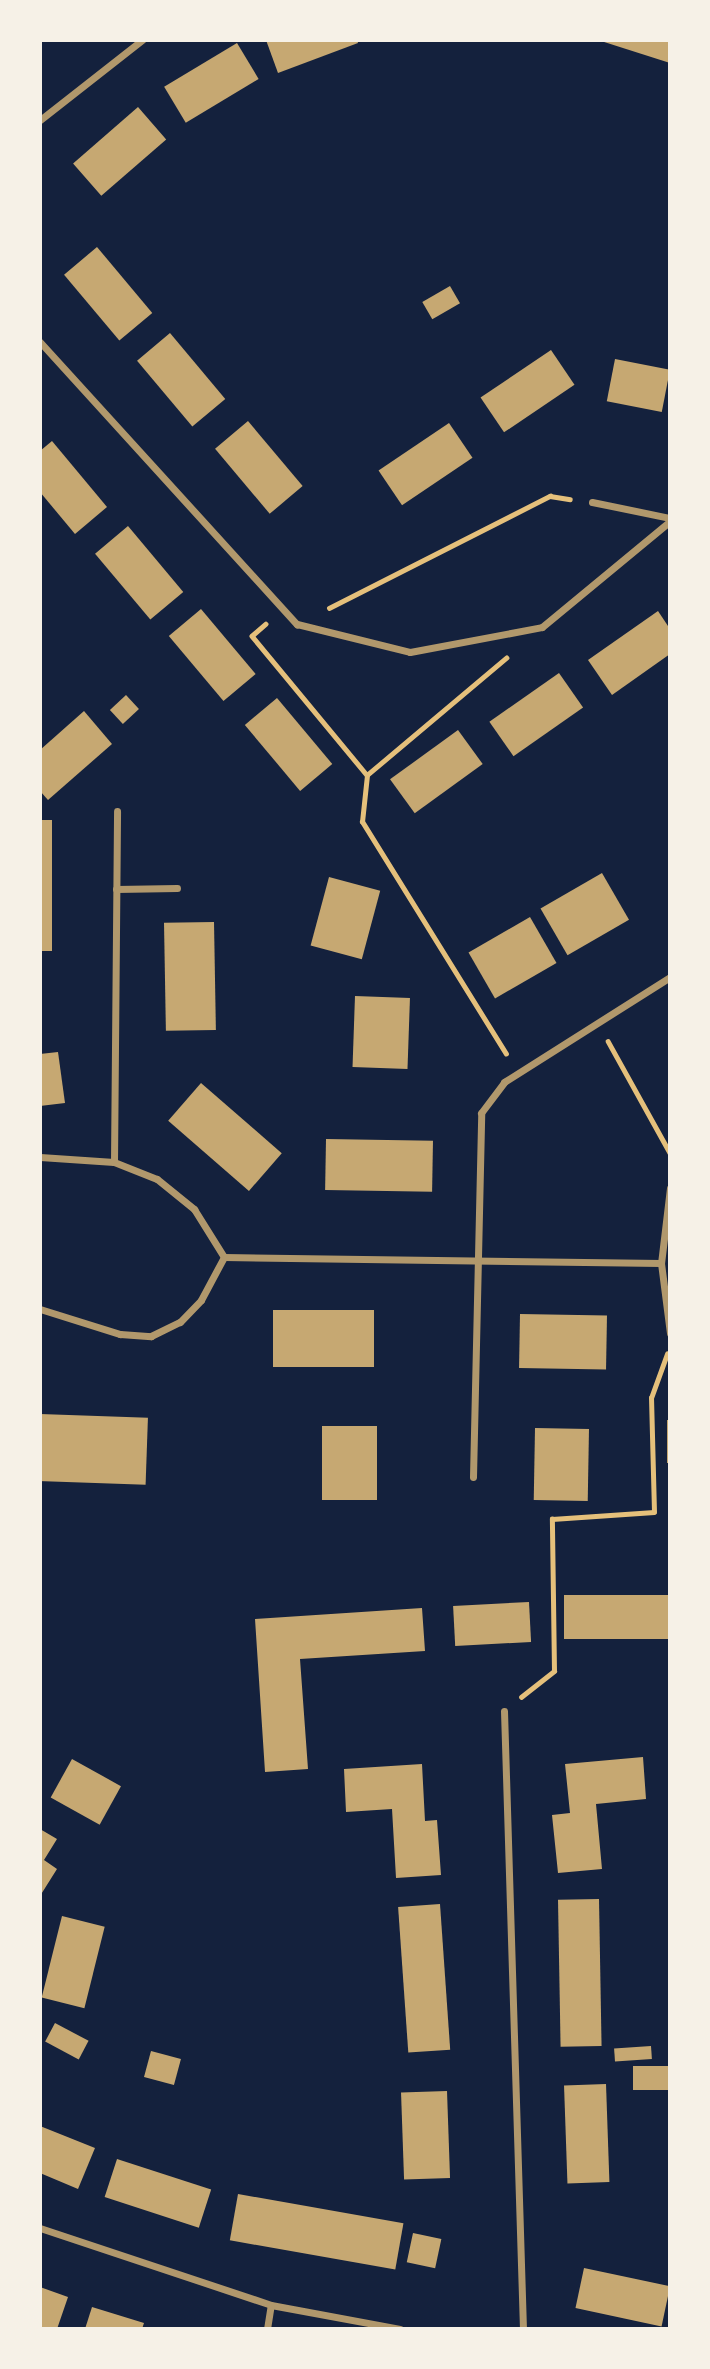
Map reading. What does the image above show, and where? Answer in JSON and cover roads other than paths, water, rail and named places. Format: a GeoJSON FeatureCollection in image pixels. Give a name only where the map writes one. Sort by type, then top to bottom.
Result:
{"type":"FeatureCollection","features":[{"type":"Feature","properties":{"kind":"street"},"geometry":{"type":"LineString","coordinates":[[40,120],[142,40]]}},
{"type":"Feature","properties":{"kind":"street"},"geometry":{"type":"LineString","coordinates":[[40,342],[297,624],[410,652],[542,627],[670,520]]}},
{"type":"Feature","properties":{"kind":"street"},"geometry":{"type":"LineString","coordinates":[[592,502],[670,520]]}},
{"type":"Feature","properties":{"kind":"street"},"geometry":{"type":"LineString","coordinates":[[114,1162],[117,811]]}},
{"type":"Feature","properties":{"kind":"street"},"geometry":{"type":"LineString","coordinates":[[116,889],[177,888]]}},
{"type":"Feature","properties":{"kind":"street"},"geometry":{"type":"LineString","coordinates":[[473,1476],[481,1113],[490,1094],[517,1073],[670,977]]}},
{"type":"Feature","properties":{"kind":"street"},"geometry":{"type":"LineString","coordinates":[[40,1157],[114,1162],[175,1192],[211,1231],[224,1256]]}},
{"type":"Feature","properties":{"kind":"street"},"geometry":{"type":"LineString","coordinates":[[670,1188],[661,1263],[670,1333]]}},
{"type":"Feature","properties":{"kind":"street"},"geometry":{"type":"LineString","coordinates":[[224,1256],[661,1263]]}},
{"type":"Feature","properties":{"kind":"street"},"geometry":{"type":"LineString","coordinates":[[40,1309],[120,1335],[151,1336],[180,1322],[201,1300],[224,1256]]}},
{"type":"Feature","properties":{"kind":"street"},"geometry":{"type":"LineString","coordinates":[[504,1711],[523,2329]]}},
{"type":"Feature","properties":{"kind":"street"},"geometry":{"type":"LineString","coordinates":[[40,2228],[271,2305],[400,2329]]}},
{"type":"Feature","properties":{"kind":"street"},"geometry":{"type":"LineString","coordinates":[[267,2329],[271,2305]]}}]}
